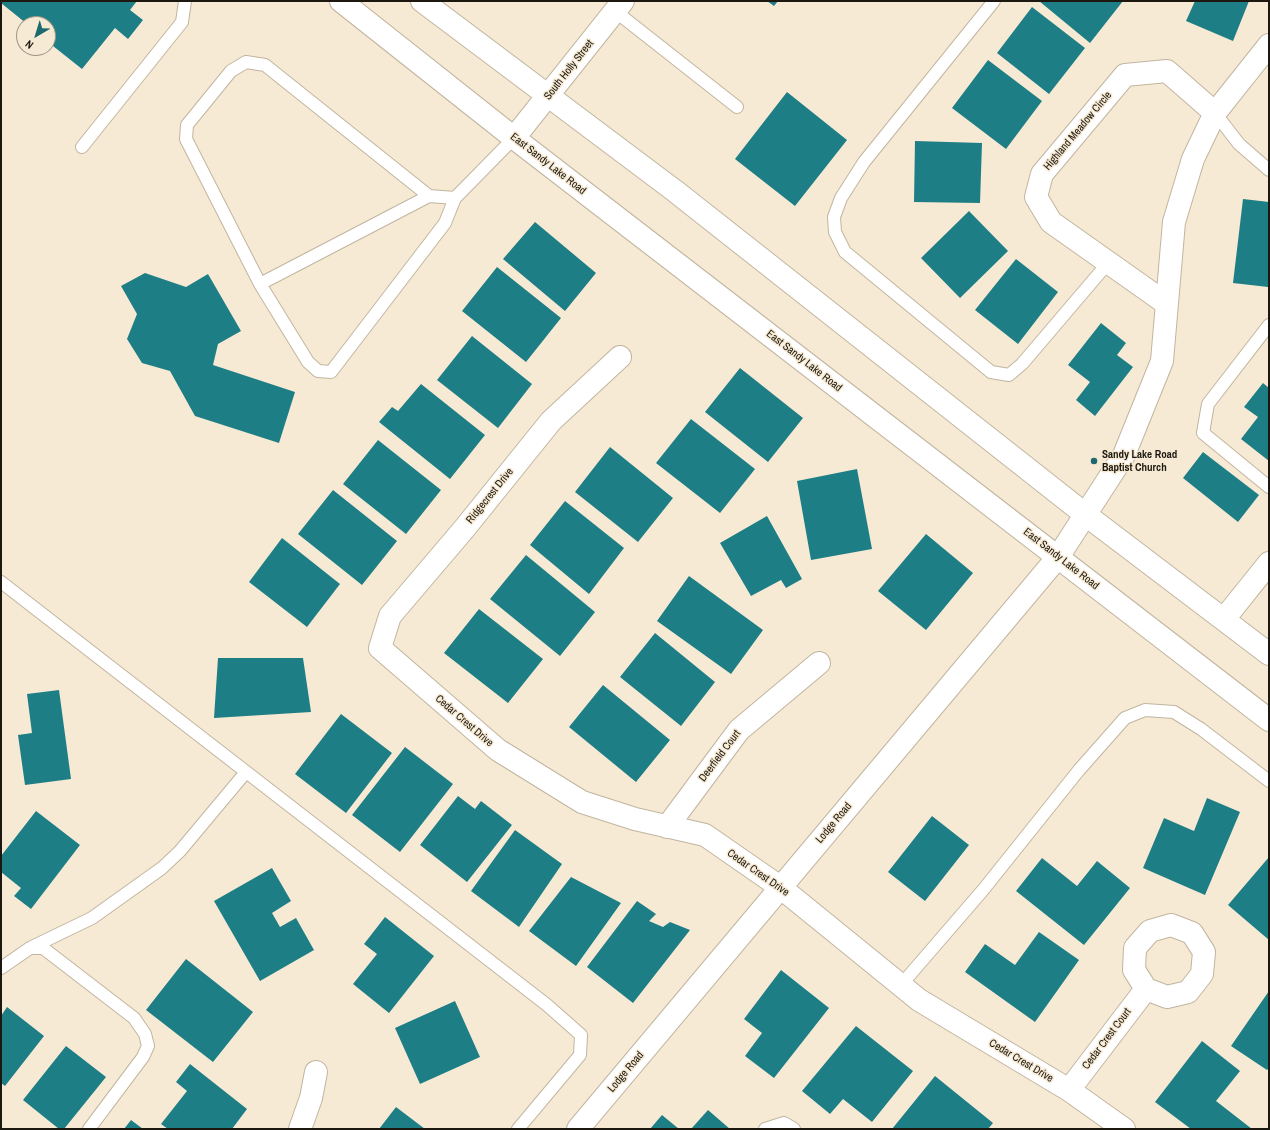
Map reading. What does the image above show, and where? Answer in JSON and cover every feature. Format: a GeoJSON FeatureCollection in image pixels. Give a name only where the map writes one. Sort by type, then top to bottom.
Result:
{"type":"FeatureCollection","features":[{"type":"Feature","properties":{"kind":"street","name":"East Sandy Lake Road"},"geometry":{"type":"LineString","coordinates":[[340,1],[514,138],[1269,720]]}},
{"type":"Feature","properties":{"kind":"street"},"geometry":{"type":"LineString","coordinates":[[422,1],[675,191],[1086,515],[1269,654]]}},
{"type":"Feature","properties":{"kind":"street","name":"South Holly Street"},"geometry":{"type":"LineString","coordinates":[[514,138],[619,6]]}},
{"type":"Feature","properties":{"kind":"street"},"geometry":{"type":"LineString","coordinates":[[1086,515],[1124,455],[1162,361],[1174,222],[1193,160],[1215,113],[1269,45]]}},
{"type":"Feature","properties":{"kind":"street","name":"Highland Meadow Circle"},"geometry":{"type":"LineString","coordinates":[[1167,304],[1051,222],[1036,197],[1042,174],[1125,75],[1167,71],[1215,113]]}},
{"type":"Feature","properties":{"kind":"street","name":"Ridgecrest Drive"},"geometry":{"type":"LineString","coordinates":[[380,648],[390,616],[464,529],[551,421],[620,357]]}},
{"type":"Feature","properties":{"kind":"street","name":"Lodge Road"},"geometry":{"type":"LineString","coordinates":[[578,1129],[1058,557],[1086,515]]}},
{"type":"Feature","properties":{"kind":"street"},"geometry":{"type":"LineString","coordinates":[[1224,619],[1269,563]]}},
{"type":"Feature","properties":{"kind":"street","name":"Cedar Crest Drive"},"geometry":{"type":"LineString","coordinates":[[380,648],[498,750],[582,802],[635,819],[705,835],[780,887],[919,1000],[1069,1090],[1124,1129]]}},
{"type":"Feature","properties":{"kind":"street","name":"Deerfield Court"},"geometry":{"type":"LineString","coordinates":[[667,827],[739,730],[819,663]]}},
{"type":"Feature","properties":{"kind":"street","name":"Cedar Crest Court"},"geometry":{"type":"LineString","coordinates":[[1069,1090],[1146,989]]}},
{"type":"Feature","properties":{"kind":"street"},"geometry":{"type":"LineString","coordinates":[[300,1129],[311,1098],[316,1072]]}},
{"type":"Feature","properties":{"kind":"lane"},"geometry":{"type":"LineString","coordinates":[[82,147],[182,22],[185,1]]}},
{"type":"Feature","properties":{"kind":"lane"},"geometry":{"type":"LineString","coordinates":[[994,1],[864,162],[841,198],[834,216],[836,232],[845,252],[992,372],[1008,375],[1022,364],[1108,263]]}},
{"type":"Feature","properties":{"kind":"lane"},"geometry":{"type":"LineString","coordinates":[[619,6],[737,106]]}},
{"type":"Feature","properties":{"kind":"lane"},"geometry":{"type":"LineString","coordinates":[[429,196],[265,65],[246,62],[231,71],[187,125],[186,139],[260,284],[308,362],[318,371],[330,372],[445,223],[455,198],[514,138]]}},
{"type":"Feature","properties":{"kind":"lane"},"geometry":{"type":"LineString","coordinates":[[1215,113],[1239,144],[1269,170]]}},
{"type":"Feature","properties":{"kind":"lane"},"geometry":{"type":"LineString","coordinates":[[260,284],[429,196],[455,198]]}},
{"type":"Feature","properties":{"kind":"lane"},"geometry":{"type":"LineString","coordinates":[[1269,325],[1208,404],[1203,433],[1269,487]]}},
{"type":"Feature","properties":{"kind":"lane"},"geometry":{"type":"LineString","coordinates":[[1,582],[547,1005],[582,1035],[580,1055],[518,1129]]}},
{"type":"Feature","properties":{"kind":"lane"},"geometry":{"type":"LineString","coordinates":[[901,985],[983,890],[1079,770],[1125,718],[1145,710],[1174,712],[1201,729],[1269,781]]}},
{"type":"Feature","properties":{"kind":"lane"},"geometry":{"type":"LineString","coordinates":[[1,968],[30,948],[92,918],[162,868],[180,851],[246,772]]}},
{"type":"Feature","properties":{"kind":"lane"},"geometry":{"type":"LineString","coordinates":[[30,948],[43,948],[134,1018],[145,1034],[148,1046],[143,1057],[88,1129]]}},
{"type":"Feature","properties":{"kind":"lane"},"geometry":{"type":"LineString","coordinates":[[765,1129],[784,1123],[794,1129]]}},
{"type":"Feature","properties":{"kind":"building"},"geometry":{"type":"Polygon","coordinates":[[[1,1],[137,1],[130,10],[143,20],[128,39],[115,28],[82,69],[56,48],[56,16],[17,16],[1,3],[1,1]]]}},
{"type":"Feature","properties":{"kind":"building"},"geometry":{"type":"Polygon","coordinates":[[[767,1],[778,1],[774,6],[767,1]]]}},
{"type":"Feature","properties":{"kind":"building"},"geometry":{"type":"Polygon","coordinates":[[[1039,1],[1123,1],[1090,43],[1039,1]]]}},
{"type":"Feature","properties":{"kind":"building"},"geometry":{"type":"Polygon","coordinates":[[[1195,1],[1249,1],[1233,41],[1186,21],[1195,1]]]}},
{"type":"Feature","properties":{"kind":"building"},"geometry":{"type":"Polygon","coordinates":[[[1032,7],[1085,48],[1049,94],[997,53],[1032,7]]]}},
{"type":"Feature","properties":{"kind":"building"},"geometry":{"type":"Polygon","coordinates":[[[988,60],[1042,101],[1006,149],[952,108],[988,60]]]}},
{"type":"Feature","properties":{"kind":"building"},"geometry":{"type":"Polygon","coordinates":[[[787,92],[847,140],[795,206],[735,159],[787,92]]]}},
{"type":"Feature","properties":{"kind":"building"},"geometry":{"type":"Polygon","coordinates":[[[915,141],[982,143],[980,203],[914,202],[915,141]]]}},
{"type":"Feature","properties":{"kind":"building"},"geometry":{"type":"Polygon","coordinates":[[[1243,199],[1269,202],[1268,287],[1233,283],[1243,199]]]}},
{"type":"Feature","properties":{"kind":"building"},"geometry":{"type":"Polygon","coordinates":[[[969,211],[1008,251],[960,298],[921,258],[969,211]]]}},
{"type":"Feature","properties":{"kind":"building"},"geometry":{"type":"Polygon","coordinates":[[[535,222],[596,273],[565,311],[503,259],[535,222]]]}},
{"type":"Feature","properties":{"kind":"building"},"geometry":{"type":"Polygon","coordinates":[[[1016,259],[1058,292],[1018,344],[975,310],[1016,259]]]}},
{"type":"Feature","properties":{"kind":"building"},"geometry":{"type":"Polygon","coordinates":[[[497,267],[561,318],[526,362],[462,311],[497,267]]]}},
{"type":"Feature","properties":{"kind":"building"},"geometry":{"type":"Polygon","coordinates":[[[145,273],[186,287],[208,274],[241,331],[218,344],[213,365],[295,392],[279,443],[195,416],[170,371],[142,363],[127,339],[137,314],[121,286],[145,273]]]}},
{"type":"Feature","properties":{"kind":"building"},"geometry":{"type":"Polygon","coordinates":[[[1101,323],[1126,343],[1117,355],[1133,367],[1095,416],[1076,400],[1090,382],[1068,365],[1101,323]]]}},
{"type":"Feature","properties":{"kind":"building"},"geometry":{"type":"Polygon","coordinates":[[[472,336],[532,384],[498,428],[437,380],[472,336]]]}},
{"type":"Feature","properties":{"kind":"building"},"geometry":{"type":"Polygon","coordinates":[[[740,368],[803,418],[768,462],[705,412],[740,368]]]}},
{"type":"Feature","properties":{"kind":"building"},"geometry":{"type":"Polygon","coordinates":[[[1263,383],[1269,388],[1269,461],[1241,439],[1258,417],[1244,407],[1263,383]]]}},
{"type":"Feature","properties":{"kind":"building"},"geometry":{"type":"Polygon","coordinates":[[[421,384],[485,435],[450,479],[379,422],[392,407],[398,411],[421,384]]]}},
{"type":"Feature","properties":{"kind":"building"},"geometry":{"type":"Polygon","coordinates":[[[691,419],[755,469],[720,513],[656,463],[691,419]]]}},
{"type":"Feature","properties":{"kind":"building"},"geometry":{"type":"Polygon","coordinates":[[[378,440],[441,490],[406,534],[343,484],[378,440]]]}},
{"type":"Feature","properties":{"kind":"building"},"geometry":{"type":"Polygon","coordinates":[[[610,447],[673,498],[638,542],[575,492],[610,447]]]}},
{"type":"Feature","properties":{"kind":"building"},"geometry":{"type":"Polygon","coordinates":[[[1203,452],[1259,495],[1238,522],[1183,478],[1203,452]]]}},
{"type":"Feature","properties":{"kind":"building"},"geometry":{"type":"Polygon","coordinates":[[[857,469],[872,549],[811,560],[797,481],[857,469]]]}},
{"type":"Feature","properties":{"kind":"building"},"geometry":{"type":"Polygon","coordinates":[[[333,490],[397,541],[362,585],[298,534],[333,490]]]}},
{"type":"Feature","properties":{"kind":"building"},"geometry":{"type":"Polygon","coordinates":[[[565,501],[624,548],[589,594],[530,545],[565,501]]]}},
{"type":"Feature","properties":{"kind":"building"},"geometry":{"type":"Polygon","coordinates":[[[767,516],[802,579],[786,588],[781,580],[751,596],[720,543],[767,516]]]}},
{"type":"Feature","properties":{"kind":"building"},"geometry":{"type":"Polygon","coordinates":[[[926,534],[973,573],[926,630],[878,591],[926,534]]]}},
{"type":"Feature","properties":{"kind":"building"},"geometry":{"type":"Polygon","coordinates":[[[282,538],[340,584],[307,627],[249,582],[282,538]]]}},
{"type":"Feature","properties":{"kind":"building"},"geometry":{"type":"Polygon","coordinates":[[[526,555],[595,612],[560,656],[490,599],[526,555]]]}},
{"type":"Feature","properties":{"kind":"building"},"geometry":{"type":"Polygon","coordinates":[[[689,576],[763,630],[731,674],[657,621],[689,576]]]}},
{"type":"Feature","properties":{"kind":"building"},"geometry":{"type":"Polygon","coordinates":[[[479,609],[543,659],[508,703],[444,653],[479,609]]]}},
{"type":"Feature","properties":{"kind":"building"},"geometry":{"type":"Polygon","coordinates":[[[655,633],[715,682],[681,726],[620,677],[655,633]]]}},
{"type":"Feature","properties":{"kind":"building"},"geometry":{"type":"Polygon","coordinates":[[[218,658],[303,658],[311,712],[214,718],[218,658]]]}},
{"type":"Feature","properties":{"kind":"building"},"geometry":{"type":"Polygon","coordinates":[[[603,685],[670,740],[636,782],[569,727],[603,685]]]}},
{"type":"Feature","properties":{"kind":"building"},"geometry":{"type":"Polygon","coordinates":[[[59,690],[71,779],[25,785],[18,735],[32,733],[27,694],[59,690]]]}},
{"type":"Feature","properties":{"kind":"building"},"geometry":{"type":"Polygon","coordinates":[[[341,714],[392,753],[346,813],[295,774],[341,714]]]}},
{"type":"Feature","properties":{"kind":"building"},"geometry":{"type":"Polygon","coordinates":[[[405,747],[453,784],[400,852],[352,815],[405,747]]]}},
{"type":"Feature","properties":{"kind":"building"},"geometry":{"type":"Polygon","coordinates":[[[458,796],[475,809],[481,801],[512,825],[467,882],[420,845],[458,796]]]}},
{"type":"Feature","properties":{"kind":"building"},"geometry":{"type":"Polygon","coordinates":[[[1207,798],[1240,812],[1205,895],[1143,868],[1164,818],[1194,831],[1207,798]]]}},
{"type":"Feature","properties":{"kind":"building"},"geometry":{"type":"Polygon","coordinates":[[[36,811],[80,845],[31,909],[14,896],[21,888],[1,872],[1,856],[36,811]]]}},
{"type":"Feature","properties":{"kind":"building"},"geometry":{"type":"Polygon","coordinates":[[[932,816],[969,845],[925,901],[888,872],[932,816]]]}},
{"type":"Feature","properties":{"kind":"building"},"geometry":{"type":"Polygon","coordinates":[[[515,830],[562,864],[519,927],[471,891],[515,830]]]}},
{"type":"Feature","properties":{"kind":"building"},"geometry":{"type":"Polygon","coordinates":[[[1269,857],[1269,940],[1228,905],[1269,857]]]}},
{"type":"Feature","properties":{"kind":"building"},"geometry":{"type":"Polygon","coordinates":[[[1042,858],[1077,886],[1097,861],[1130,888],[1084,945],[1016,891],[1042,858]]]}},
{"type":"Feature","properties":{"kind":"building"},"geometry":{"type":"Polygon","coordinates":[[[272,868],[291,901],[272,913],[280,927],[296,918],[314,950],[260,981],[214,901],[272,868]]]}},
{"type":"Feature","properties":{"kind":"building"},"geometry":{"type":"Polygon","coordinates":[[[571,877],[621,903],[576,966],[529,931],[571,877]]]}},
{"type":"Feature","properties":{"kind":"building"},"geometry":{"type":"Polygon","coordinates":[[[637,901],[656,914],[649,921],[663,927],[670,922],[690,930],[633,1003],[587,967],[637,901]]]}},
{"type":"Feature","properties":{"kind":"building"},"geometry":{"type":"Polygon","coordinates":[[[385,917],[434,956],[389,1013],[353,984],[377,954],[364,944],[385,917]]]}},
{"type":"Feature","properties":{"kind":"building"},"geometry":{"type":"Polygon","coordinates":[[[1039,932],[1079,960],[1035,1022],[965,972],[985,944],[1015,965],[1039,932]]]}},
{"type":"Feature","properties":{"kind":"building"},"geometry":{"type":"Polygon","coordinates":[[[186,959],[253,1012],[213,1062],[146,1010],[186,959]]]}},
{"type":"Feature","properties":{"kind":"building"},"geometry":{"type":"Polygon","coordinates":[[[781,970],[829,1008],[774,1078],[745,1056],[762,1033],[744,1019],[781,970]]]}},
{"type":"Feature","properties":{"kind":"building"},"geometry":{"type":"Polygon","coordinates":[[[1269,991],[1269,1068],[1267,1070],[1231,1046],[1269,991]]]}},
{"type":"Feature","properties":{"kind":"building"},"geometry":{"type":"Polygon","coordinates":[[[455,1001],[480,1057],[420,1084],[395,1028],[455,1001]]]}},
{"type":"Feature","properties":{"kind":"building"},"geometry":{"type":"Polygon","coordinates":[[[7,1007],[44,1036],[5,1086],[1,1083],[1,1016],[7,1007]]]}},
{"type":"Feature","properties":{"kind":"building"},"geometry":{"type":"Polygon","coordinates":[[[856,1026],[913,1071],[872,1122],[843,1099],[830,1114],[802,1091],[856,1026]]]}},
{"type":"Feature","properties":{"kind":"building"},"geometry":{"type":"Polygon","coordinates":[[[1202,1041],[1240,1071],[1216,1101],[1252,1129],[1191,1129],[1155,1102],[1202,1041]]]}},
{"type":"Feature","properties":{"kind":"building"},"geometry":{"type":"Polygon","coordinates":[[[66,1046],[106,1077],[64,1129],[59,1129],[23,1100],[66,1046]]]}},
{"type":"Feature","properties":{"kind":"building"},"geometry":{"type":"Polygon","coordinates":[[[190,1064],[247,1109],[232,1129],[168,1129],[161,1124],[187,1091],[176,1082],[190,1064]]]}},
{"type":"Feature","properties":{"kind":"building"},"geometry":{"type":"Polygon","coordinates":[[[935,1076],[993,1123],[988,1129],[892,1129],[935,1076]]]}},
{"type":"Feature","properties":{"kind":"building"},"geometry":{"type":"Polygon","coordinates":[[[396,1107],[425,1129],[379,1129],[396,1107]]]}},
{"type":"Feature","properties":{"kind":"building"},"geometry":{"type":"Polygon","coordinates":[[[708,1110],[730,1129],[691,1129],[708,1110]]]}},
{"type":"Feature","properties":{"kind":"building"},"geometry":{"type":"Polygon","coordinates":[[[662,1115],[679,1129],[650,1129],[662,1115]]]}},
{"type":"Feature","properties":{"kind":"building"},"geometry":{"type":"Polygon","coordinates":[[[131,1120],[143,1129],[124,1129],[131,1120]]]}},
{"type":"Feature","properties":{"kind":"place","name":"Sandy Lake Road Baptist Church"},"geometry":{"type":"Point","coordinates":[1094,461]}}]}
